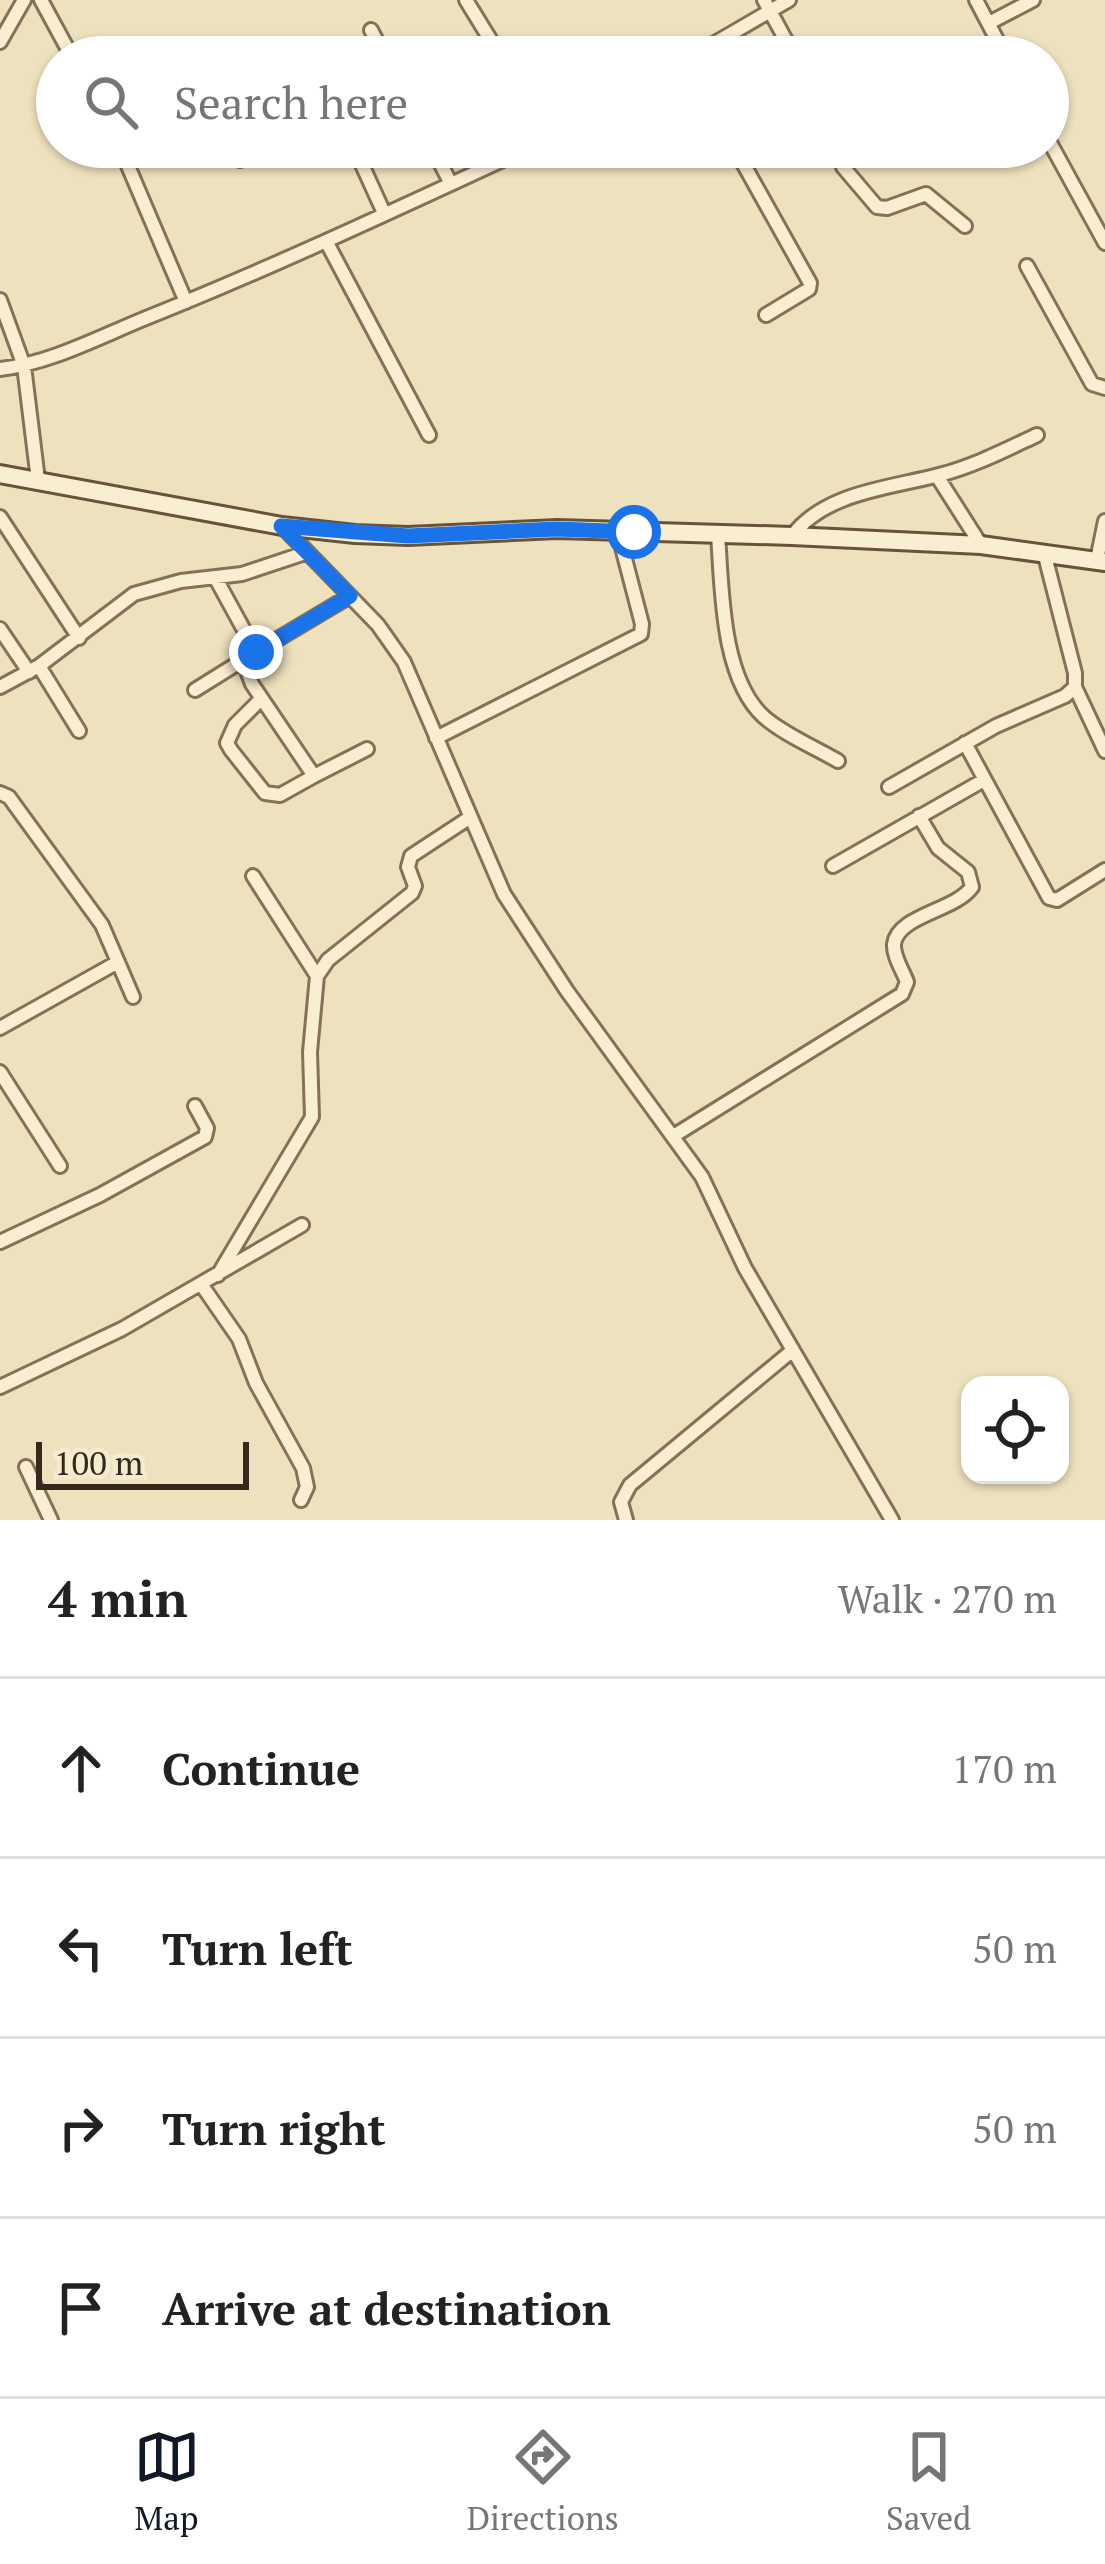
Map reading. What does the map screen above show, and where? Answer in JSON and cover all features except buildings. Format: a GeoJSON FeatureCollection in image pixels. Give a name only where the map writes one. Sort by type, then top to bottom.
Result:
{"type":"FeatureCollection","features":[{"type":"Feature","properties":{"kind":"street"},"geometry":{"type":"LineString","coordinates":[[0,42],[24,0]]}},
{"type":"Feature","properties":{"kind":"street"},"geometry":{"type":"LineString","coordinates":[[41,0],[61,36]]}},
{"type":"Feature","properties":{"kind":"street"},"geometry":{"type":"LineString","coordinates":[[466,0],[488,36]]}},
{"type":"Feature","properties":{"kind":"street"},"geometry":{"type":"LineString","coordinates":[[722,36],[767,5],[789,0]]}},
{"type":"Feature","properties":{"kind":"street"},"geometry":{"type":"LineString","coordinates":[[976,0],[996,36]]}},
{"type":"Feature","properties":{"kind":"street"},"geometry":{"type":"LineString","coordinates":[[989,23],[1033,0]]}},
{"type":"Feature","properties":{"kind":"street"},"geometry":{"type":"LineString","coordinates":[[767,5],[784,36]]}},
{"type":"Feature","properties":{"kind":"street"},"geometry":{"type":"LineString","coordinates":[[370,30],[373,36]]}},
{"type":"Feature","properties":{"kind":"street"},"geometry":{"type":"LineString","coordinates":[[130,168],[186,302]]}},
{"type":"Feature","properties":{"kind":"street"},"geometry":{"type":"LineString","coordinates":[[364,168],[384,213]]}},
{"type":"Feature","properties":{"kind":"street"},"geometry":{"type":"LineString","coordinates":[[443,168],[451,184]]}},
{"type":"Feature","properties":{"kind":"street"},"geometry":{"type":"LineString","coordinates":[[0,369],[24,366],[186,302],[486,168]]}},
{"type":"Feature","properties":{"kind":"street"},"geometry":{"type":"LineString","coordinates":[[746,168],[810,283],[809,289],[766,315]]}},
{"type":"Feature","properties":{"kind":"street"},"geometry":{"type":"LineString","coordinates":[[845,168],[877,207],[926,194],[965,226]]}},
{"type":"Feature","properties":{"kind":"street"},"geometry":{"type":"LineString","coordinates":[[1064,168],[1105,243]]}},
{"type":"Feature","properties":{"kind":"street"},"geometry":{"type":"LineString","coordinates":[[326,241],[429,435]]}},
{"type":"Feature","properties":{"kind":"street"},"geometry":{"type":"LineString","coordinates":[[1028,266],[1092,384],[1105,388]]}},
{"type":"Feature","properties":{"kind":"street"},"geometry":{"type":"LineString","coordinates":[[0,300],[24,366],[38,480]]}},
{"type":"Feature","properties":{"kind":"street"},"geometry":{"type":"LineString","coordinates":[[792,536],[808,518],[846,500],[937,476],[1037,435]]}},
{"type":"Feature","properties":{"kind":"street"},"geometry":{"type":"LineString","coordinates":[[0,474],[281,526],[408,536],[557,529],[792,536],[981,545],[1101,561],[1105,521]]}},
{"type":"Feature","properties":{"kind":"street"},"geometry":{"type":"LineString","coordinates":[[937,476],[981,545]]}},
{"type":"Feature","properties":{"kind":"street"},"geometry":{"type":"LineString","coordinates":[[0,517],[79,638]]}},
{"type":"Feature","properties":{"kind":"street"},"geometry":{"type":"LineString","coordinates":[[281,526],[378,626],[404,662],[504,895],[566,991],[702,1177],[745,1268],[892,1520]]}},
{"type":"Feature","properties":{"kind":"street"},"geometry":{"type":"LineString","coordinates":[[436,738],[641,634],[618,532]]}},
{"type":"Feature","properties":{"kind":"street"},"geometry":{"type":"LineString","coordinates":[[718,535],[727,634],[753,703],[776,726],[838,761]]}},
{"type":"Feature","properties":{"kind":"street"},"geometry":{"type":"LineString","coordinates":[[1044,551],[1075,687],[1105,751]]}},
{"type":"Feature","properties":{"kind":"street"},"geometry":{"type":"LineString","coordinates":[[0,686],[34,669],[134,594],[275,566],[304,553]]}},
{"type":"Feature","properties":{"kind":"street"},"geometry":{"type":"LineString","coordinates":[[215,577],[250,656],[261,699],[314,776]]}},
{"type":"Feature","properties":{"kind":"street"},"geometry":{"type":"LineString","coordinates":[[196,690],[350,596]]}},
{"type":"Feature","properties":{"kind":"street"},"geometry":{"type":"LineString","coordinates":[[0,629],[79,730]]}},
{"type":"Feature","properties":{"kind":"street"},"geometry":{"type":"LineString","coordinates":[[889,787],[1075,687]]}},
{"type":"Feature","properties":{"kind":"street"},"geometry":{"type":"LineString","coordinates":[[261,699],[231,731],[227,742],[260,789],[270,795],[367,749]]}},
{"type":"Feature","properties":{"kind":"street"},"geometry":{"type":"LineString","coordinates":[[965,743],[1049,898],[1058,900],[1105,870]]}},
{"type":"Feature","properties":{"kind":"street"},"geometry":{"type":"LineString","coordinates":[[833,866],[984,780]]}},
{"type":"Feature","properties":{"kind":"street"},"geometry":{"type":"LineString","coordinates":[[0,793],[9,797],[102,925],[133,997]]}},
{"type":"Feature","properties":{"kind":"street"},"geometry":{"type":"LineString","coordinates":[[675,1135],[902,994],[907,982],[894,951],[896,938],[910,923],[958,900],[972,886],[968,872],[930,838],[919,816]]}},
{"type":"Feature","properties":{"kind":"street"},"geometry":{"type":"LineString","coordinates":[[218,1275],[312,1117],[310,1052],[316,976],[328,960],[412,893],[411,856],[469,818]]}},
{"type":"Feature","properties":{"kind":"street"},"geometry":{"type":"LineString","coordinates":[[254,876],[316,976]]}},
{"type":"Feature","properties":{"kind":"street"},"geometry":{"type":"LineString","coordinates":[[0,1028],[118,962]]}},
{"type":"Feature","properties":{"kind":"street"},"geometry":{"type":"LineString","coordinates":[[0,1072],[61,1166]]}},
{"type":"Feature","properties":{"kind":"street"},"geometry":{"type":"LineString","coordinates":[[0,1242],[61,1215],[205,1137],[207,1128],[195,1106]]}},
{"type":"Feature","properties":{"kind":"street"},"geometry":{"type":"LineString","coordinates":[[0,1387],[122,1329],[302,1225]]}},
{"type":"Feature","properties":{"kind":"street"},"geometry":{"type":"LineString","coordinates":[[202,1284],[239,1339],[256,1383],[303,1468],[307,1487],[301,1500]]}},
{"type":"Feature","properties":{"kind":"street"},"geometry":{"type":"LineString","coordinates":[[626,1520],[621,1502],[630,1485],[793,1350]]}},
{"type":"Feature","properties":{"kind":"street"},"geometry":{"type":"LineString","coordinates":[[26,1467],[51,1520]]}},
{"type":"Feature","properties":{"kind":"route"},"geometry":{"type":"LineString","coordinates":[[256,652],[350,596],[281,526],[408,536],[557,529],[634,532]]}}]}
